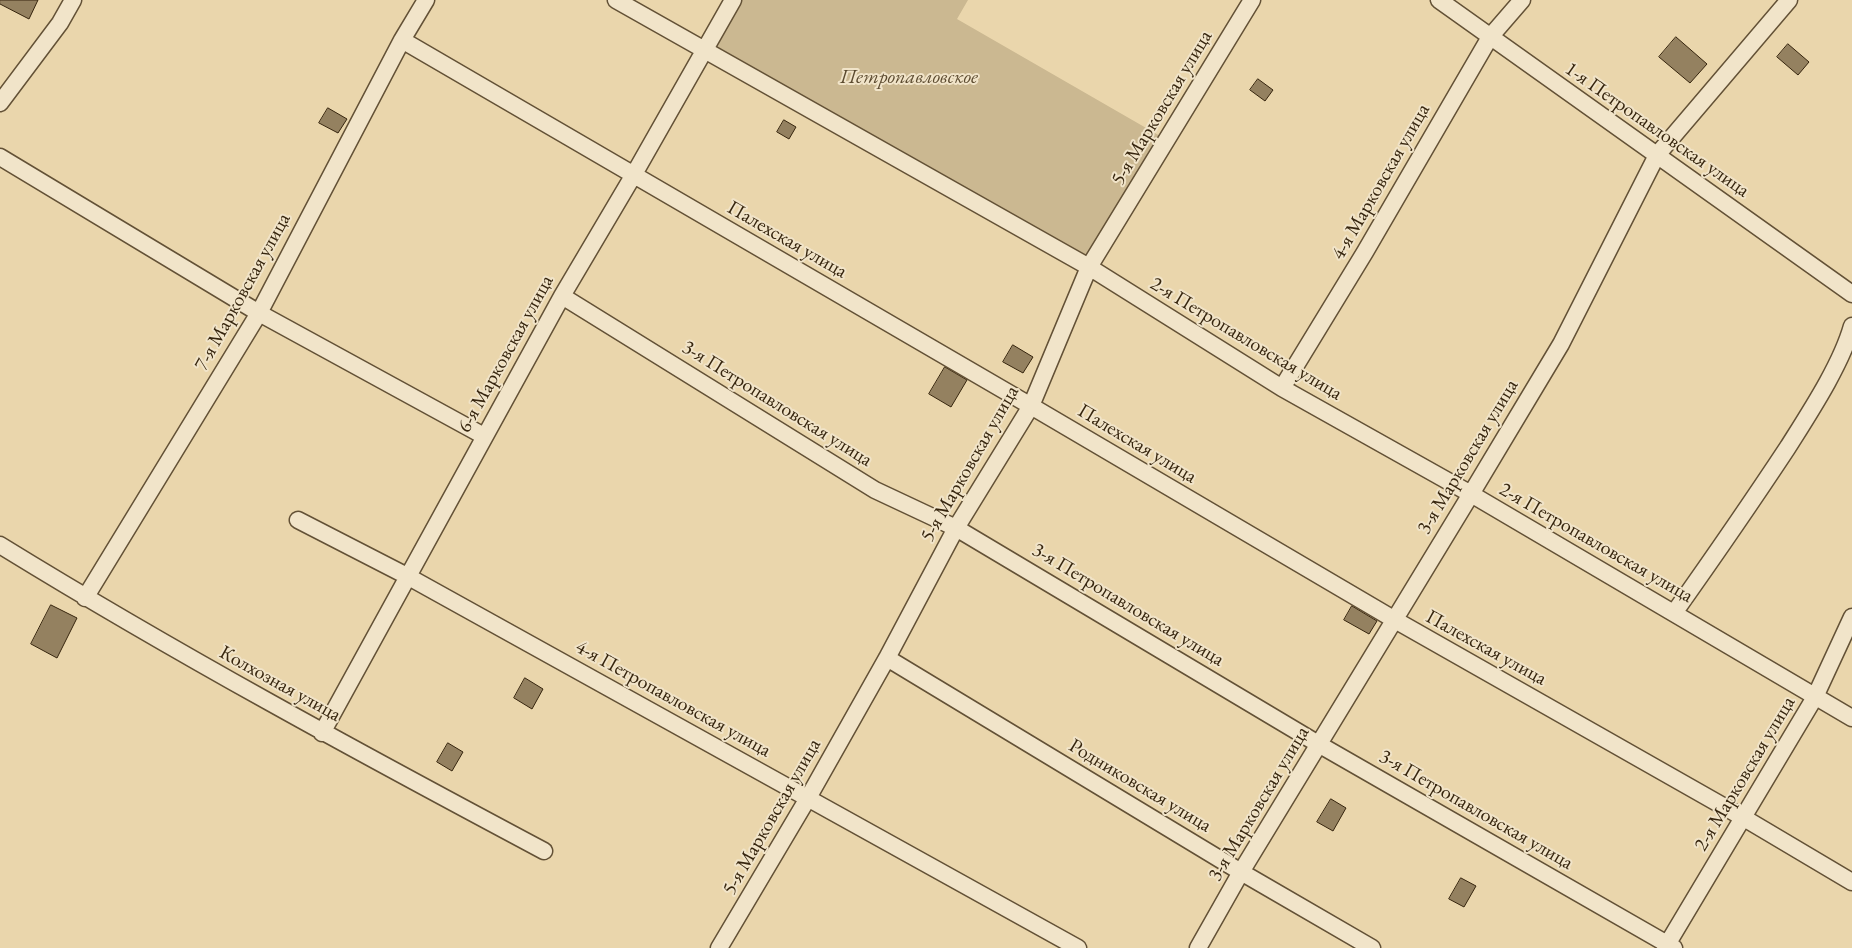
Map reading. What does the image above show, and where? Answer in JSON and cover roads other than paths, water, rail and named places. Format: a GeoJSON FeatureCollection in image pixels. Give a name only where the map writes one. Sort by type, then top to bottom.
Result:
{"type":"FeatureCollection","features":[{"type":"Feature","properties":{"kind":"street"},"geometry":{"type":"LineString","coordinates":[[0,103],[60,22],[73,0]]}},
{"type":"Feature","properties":{"kind":"street","name":"7-я Марковская улица"},"geometry":{"type":"LineString","coordinates":[[85,598],[259,313],[402,40],[426,0]]}},
{"type":"Feature","properties":{"kind":"street","name":"2-я Петропавловская улица"},"geometry":{"type":"LineString","coordinates":[[616,0],[1089,267],[1282,388],[1471,494],[1852,718]]}},
{"type":"Feature","properties":{"kind":"street","name":"6-я Марковская улица"},"geometry":{"type":"LineString","coordinates":[[322,733],[562,296],[733,0]]}},
{"type":"Feature","properties":{"kind":"street","name":"5-я Марковская улица"},"geometry":{"type":"LineString","coordinates":[[719,948],[808,798],[887,658],[956,528],[1031,406],[1089,267],[1252,0]]}},
{"type":"Feature","properties":{"kind":"street","name":"1-я Петропавловская улица"},"geometry":{"type":"LineString","coordinates":[[1439,0],[1852,294]]}},
{"type":"Feature","properties":{"kind":"street","name":"4-я Марковская улица"},"geometry":{"type":"LineString","coordinates":[[1282,388],[1365,252],[1490,37],[1522,0]]}},
{"type":"Feature","properties":{"kind":"street","name":"3-я Марковская улица"},"geometry":{"type":"LineString","coordinates":[[1198,948],[1241,872],[1320,745],[1561,344],[1657,155],[1789,0]]}},
{"type":"Feature","properties":{"kind":"street","name":"Палехская улица"},"geometry":{"type":"LineString","coordinates":[[402,40],[1031,406],[1394,620],[1744,818],[1852,882]]}},
{"type":"Feature","properties":{"kind":"street"},"geometry":{"type":"LineString","coordinates":[[0,157],[259,313],[484,436]]}},
{"type":"Feature","properties":{"kind":"street","name":"3-я Петропавловская улица"},"geometry":{"type":"LineString","coordinates":[[562,296],[875,490],[956,528],[1320,745],[1669,947]]}},
{"type":"Feature","properties":{"kind":"street"},"geometry":{"type":"LineString","coordinates":[[1674,613],[1734,530],[1808,416],[1847,344],[1852,326]]}},
{"type":"Feature","properties":{"kind":"street","name":"4-я Петропавловская улица"},"geometry":{"type":"LineString","coordinates":[[298,520],[407,576],[1078,948]]}},
{"type":"Feature","properties":{"kind":"street","name":"Колхозная улица"},"geometry":{"type":"LineString","coordinates":[[0,545],[85,598],[322,733],[544,851]]}},
{"type":"Feature","properties":{"kind":"street","name":"2-я Марковская улица"},"geometry":{"type":"LineString","coordinates":[[1669,947],[1816,697],[1852,617]]}},
{"type":"Feature","properties":{"kind":"street","name":"Родниковская улица"},"geometry":{"type":"LineString","coordinates":[[887,658],[1241,872],[1372,948]]}},
{"type":"Feature","properties":{"kind":"park label","name":"Петропавловское"},"geometry":{"type":"Point","coordinates":[909,78]}}]}
